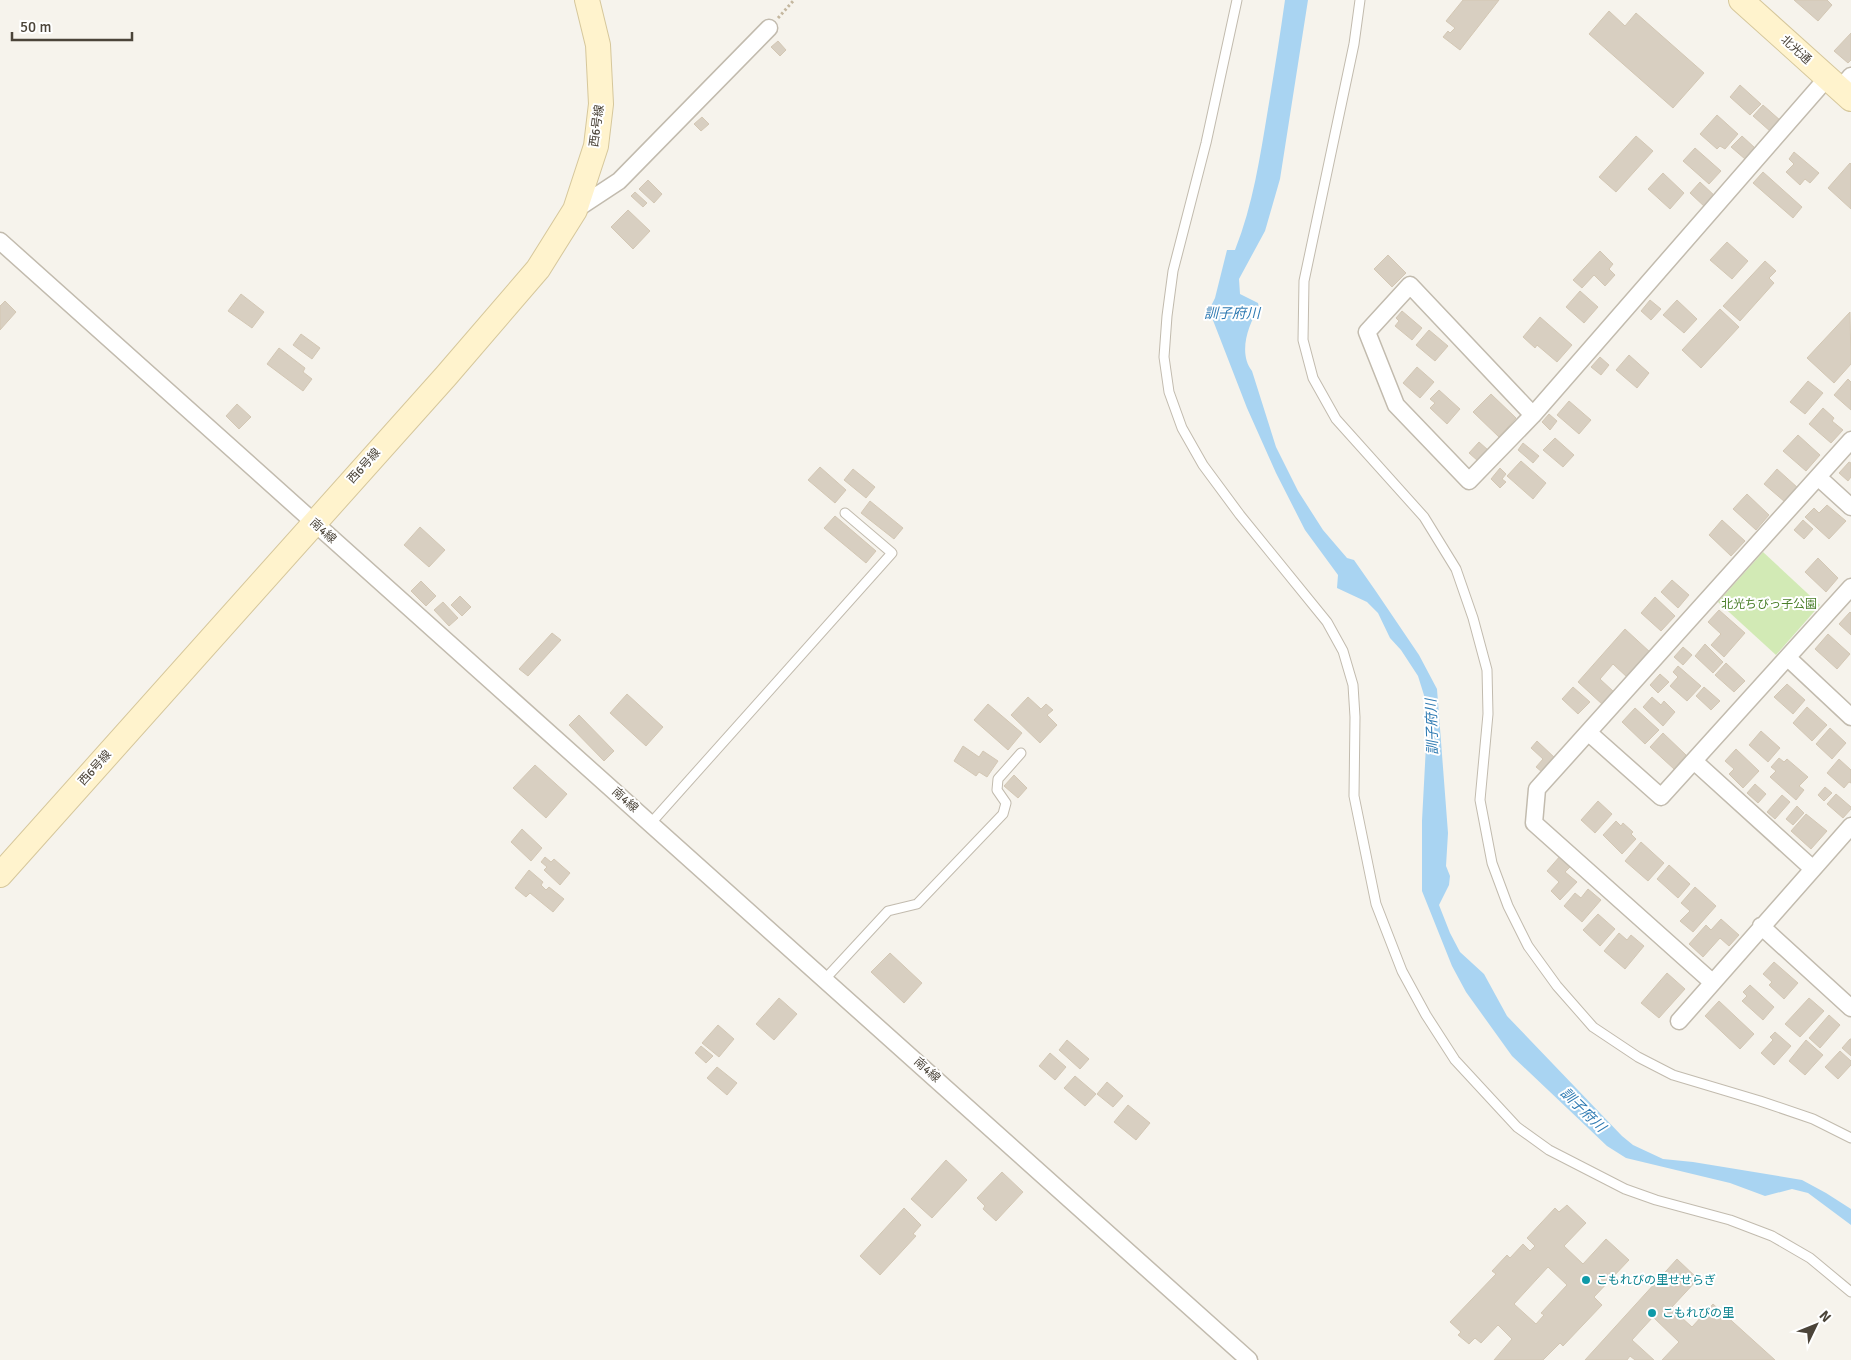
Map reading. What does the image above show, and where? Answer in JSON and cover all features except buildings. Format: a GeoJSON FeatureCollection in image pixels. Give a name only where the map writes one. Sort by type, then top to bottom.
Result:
{"type":"FeatureCollection","features":[{"type":"Feature","properties":{"kind":"street","name":"西6号線"},"geometry":{"type":"LineString","coordinates":[[0,874],[446,376],[538,269],[575,210],[596,146],[601,104],[598,45],[587,0]]}},
{"type":"Feature","properties":{"kind":"street","name":"北光通"},"geometry":{"type":"LineString","coordinates":[[1741,0],[1842,85]]}},
{"type":"Feature","properties":{"kind":"street"},"geometry":{"type":"LineString","coordinates":[[575,210],[619,181],[769,28]]}},
{"type":"Feature","properties":{"kind":"street"},"geometry":{"type":"LineString","coordinates":[[1533,415],[1410,284],[1367,332],[1396,405],[1469,481],[1533,415],[1842,85]]}},
{"type":"Feature","properties":{"kind":"street","name":"南4線"},"geometry":{"type":"LineString","coordinates":[[0,242],[313,523],[826,978],[1250,1360]]}},
{"type":"Feature","properties":{"kind":"street"},"geometry":{"type":"LineString","coordinates":[[1712,982],[1534,823],[1537,789],[1851,440]]}},
{"type":"Feature","properties":{"kind":"street"},"geometry":{"type":"LineString","coordinates":[[1818,476],[1851,507]]}},
{"type":"Feature","properties":{"kind":"street"},"geometry":{"type":"LineString","coordinates":[[1589,733],[1661,797],[1851,587]]}},
{"type":"Feature","properties":{"kind":"street"},"geometry":{"type":"LineString","coordinates":[[1788,658],[1851,717]]}},
{"type":"Feature","properties":{"kind":"street"},"geometry":{"type":"LineString","coordinates":[[1694,761],[1813,869]]}},
{"type":"Feature","properties":{"kind":"street"},"geometry":{"type":"LineString","coordinates":[[1679,1021],[1851,826]]}},
{"type":"Feature","properties":{"kind":"street"},"geometry":{"type":"LineString","coordinates":[[1761,926],[1851,1008]]}},
{"type":"Feature","properties":{"kind":"lane"},"geometry":{"type":"LineString","coordinates":[[1237,0],[1206,143],[1173,271],[1164,357],[1169,392],[1182,428],[1203,465],[1240,515],[1327,622],[1343,651],[1353,684],[1355,717],[1354,796],[1376,904],[1402,971],[1426,1015],[1455,1060],[1517,1127],[1549,1150],[1626,1189],[1656,1200],[1730,1220],[1772,1236],[1810,1258],[1851,1292]]}},
{"type":"Feature","properties":{"kind":"lane"},"geometry":{"type":"LineString","coordinates":[[1360,0],[1354,44],[1304,281],[1303,340],[1313,378],[1336,419],[1424,517],[1456,569],[1473,618],[1487,670],[1488,714],[1480,800],[1492,863],[1508,906],[1528,946],[1557,986],[1592,1027],[1673,1075],[1813,1119],[1851,1138]]}},
{"type":"Feature","properties":{"kind":"lane"},"geometry":{"type":"LineString","coordinates":[[651,823],[892,553],[846,513]]}},
{"type":"Feature","properties":{"kind":"lane"},"geometry":{"type":"LineString","coordinates":[[826,978],[888,911],[917,904],[1002,814],[1006,803],[997,790],[998,780],[1021,753]]}},
{"type":"Feature","properties":{"kind":"path"},"geometry":{"type":"LineString","coordinates":[[769,28],[794,0]]}},
{"type":"Feature","properties":{"kind":"green space","name":"北光ちびっ子公園"},"geometry":{"type":"Polygon","coordinates":[[[1763,552],[1820,605],[1776,655],[1718,602],[1763,552]]]}},
{"type":"Feature","properties":{"kind":"water","name":"訓子府川"},"geometry":{"type":"Polygon","coordinates":[[[1285,0],[1308,0],[1280,179],[1265,231],[1239,279],[1240,294],[1258,303],[1259,308],[1248,331],[1245,348],[1246,356],[1276,447],[1298,491],[1323,530],[1347,558],[1354,560],[1419,655],[1437,689],[1448,833],[1446,866],[1450,876],[1449,885],[1439,905],[1450,933],[1460,952],[1484,974],[1507,1016],[1622,1136],[1633,1145],[1663,1159],[1693,1162],[1802,1180],[1851,1209],[1851,1225],[1808,1193],[1792,1189],[1765,1196],[1730,1183],[1626,1158],[1607,1146],[1512,1056],[1466,992],[1452,966],[1422,891],[1422,821],[1428,708],[1418,676],[1401,650],[1390,638],[1378,613],[1367,602],[1337,588],[1338,575],[1305,530],[1276,473],[1247,408],[1209,310],[1215,298],[1227,250],[1235,250],[1247,216],[1262,145],[1285,0]]]}},
{"type":"Feature","properties":{"kind":"place","name":"こもれびの里せせらぎ"},"geometry":{"type":"Point","coordinates":[1586,1280]}},
{"type":"Feature","properties":{"kind":"place","name":"こもれびの里"},"geometry":{"type":"Point","coordinates":[1652,1313]}}]}
